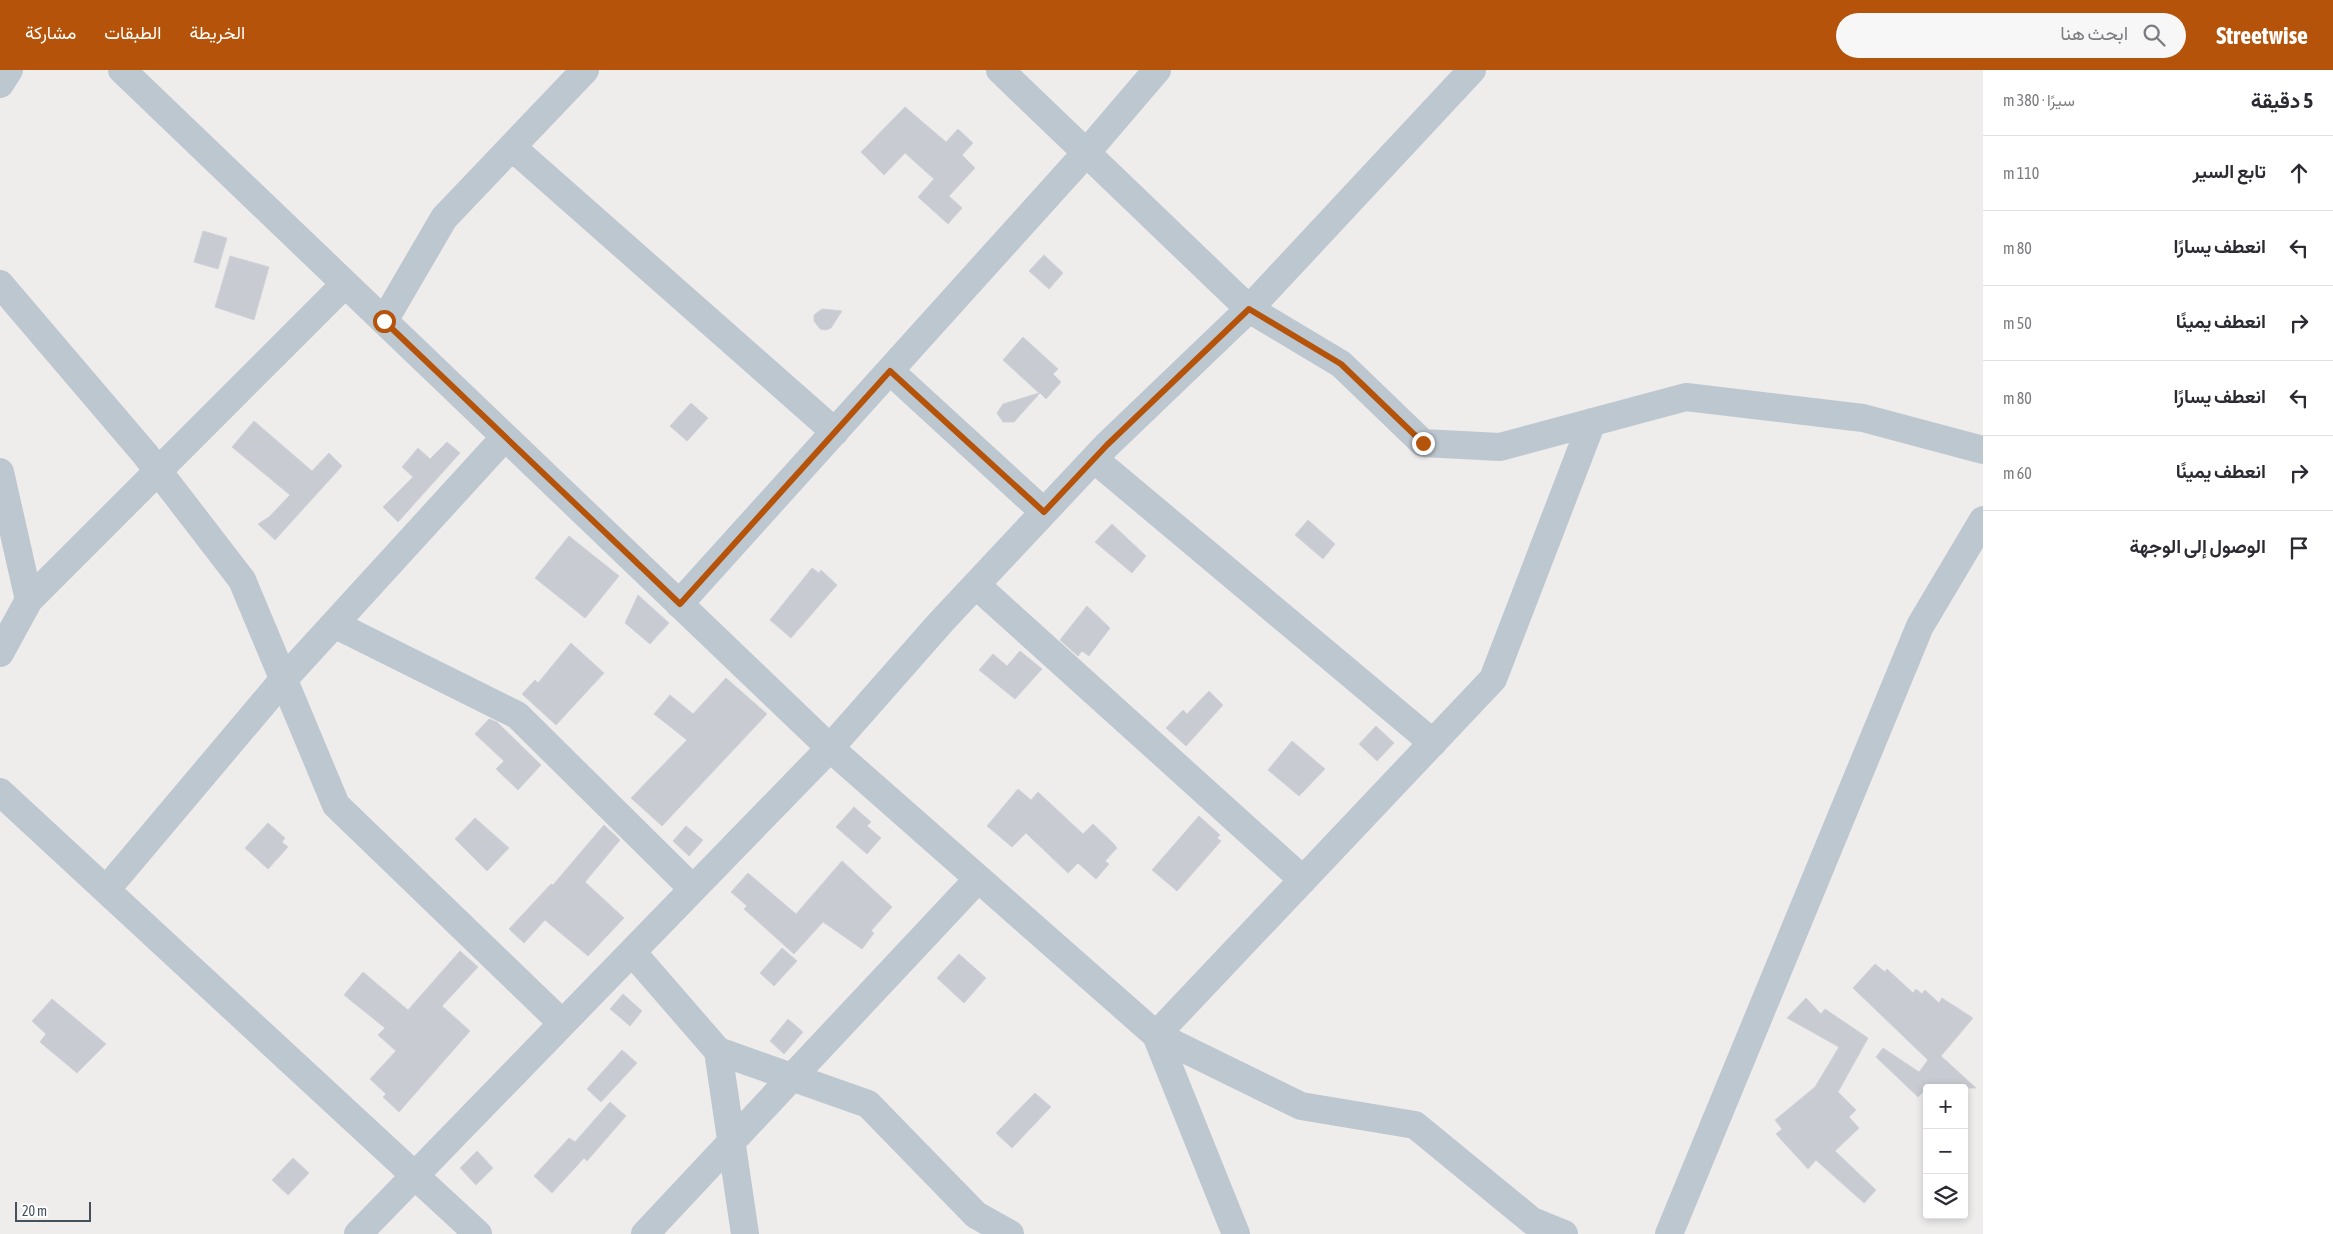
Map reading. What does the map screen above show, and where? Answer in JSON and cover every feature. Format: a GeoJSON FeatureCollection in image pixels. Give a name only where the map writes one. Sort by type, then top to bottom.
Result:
{"type":"FeatureCollection","features":[{"type":"Feature","properties":{"kind":"street"},"geometry":{"type":"LineString","coordinates":[[0,84],[9,70]]}},
{"type":"Feature","properties":{"kind":"street"},"geometry":{"type":"LineString","coordinates":[[122,70],[830,748],[1156,1035],[1301,1106],[1415,1125],[1532,1221],[1564,1234]]}},
{"type":"Feature","properties":{"kind":"street"},"geometry":{"type":"LineString","coordinates":[[384,321],[444,218],[513,148],[585,70]]}},
{"type":"Feature","properties":{"kind":"street"},"geometry":{"type":"LineString","coordinates":[[1000,70],[1249,309],[1341,364],[1423,443],[1500,448],[1686,398],[1863,418],[1983,450]]}},
{"type":"Feature","properties":{"kind":"street"},"geometry":{"type":"LineString","coordinates":[[680,604],[1086,153],[1157,70]]}},
{"type":"Feature","properties":{"kind":"street"},"geometry":{"type":"LineString","coordinates":[[358,1234],[830,748],[976,585],[1094,459],[1249,309],[1472,70]]}},
{"type":"Feature","properties":{"kind":"street"},"geometry":{"type":"LineString","coordinates":[[513,148],[835,432]]}},
{"type":"Feature","properties":{"kind":"street"},"geometry":{"type":"LineString","coordinates":[[0,284],[158,470],[242,580],[336,805],[562,1024]]}},
{"type":"Feature","properties":{"kind":"street"},"geometry":{"type":"LineString","coordinates":[[0,653],[29,600],[345,284]]}},
{"type":"Feature","properties":{"kind":"street"},"geometry":{"type":"LineString","coordinates":[[890,371],[1044,512]]}},
{"type":"Feature","properties":{"kind":"street"},"geometry":{"type":"LineString","coordinates":[[1156,1035],[1493,680],[1592,422]]}},
{"type":"Feature","properties":{"kind":"street"},"geometry":{"type":"LineString","coordinates":[[106,890],[283,680],[505,437]]}},
{"type":"Feature","properties":{"kind":"street"},"geometry":{"type":"LineString","coordinates":[[1094,459],[1433,743]]}},
{"type":"Feature","properties":{"kind":"street"},"geometry":{"type":"LineString","coordinates":[[0,472],[29,600]]}},
{"type":"Feature","properties":{"kind":"street"},"geometry":{"type":"LineString","coordinates":[[1670,1234],[1920,626],[1983,520]]}},
{"type":"Feature","properties":{"kind":"street"},"geometry":{"type":"LineString","coordinates":[[976,585],[1303,880]]}},
{"type":"Feature","properties":{"kind":"street"},"geometry":{"type":"LineString","coordinates":[[334,624],[518,716],[693,888]]}},
{"type":"Feature","properties":{"kind":"street"},"geometry":{"type":"LineString","coordinates":[[0,792],[478,1234]]}},
{"type":"Feature","properties":{"kind":"street"},"geometry":{"type":"LineString","coordinates":[[645,1234],[978,879]]}},
{"type":"Feature","properties":{"kind":"street"},"geometry":{"type":"LineString","coordinates":[[632,952],[718,1050],[868,1104],[976,1215],[1010,1234]]}},
{"type":"Feature","properties":{"kind":"street"},"geometry":{"type":"LineString","coordinates":[[1156,1035],[1236,1234]]}},
{"type":"Feature","properties":{"kind":"street"},"geometry":{"type":"LineString","coordinates":[[718,1050],[745,1234]]}},
{"type":"Feature","properties":{"kind":"building"},"geometry":{"type":"Polygon","coordinates":[[[905,107],[946,142],[958,129],[973,143],[962,155],[975,168],[949,196],[962,208],[948,224],[918,197],[934,179],[905,153],[884,175],[861,152],[905,107]]]}},
{"type":"Feature","properties":{"kind":"building"},"geometry":{"type":"Polygon","coordinates":[[[203,231],[227,238],[218,269],[194,262],[203,231]]]}},
{"type":"Feature","properties":{"kind":"building"},"geometry":{"type":"Polygon","coordinates":[[[1044,255],[1063,273],[1049,289],[1029,271],[1044,255]]]}},
{"type":"Feature","properties":{"kind":"building"},"geometry":{"type":"Polygon","coordinates":[[[230,256],[269,267],[254,320],[215,307],[230,256]]]}},
{"type":"Feature","properties":{"kind":"building"},"geometry":{"type":"Polygon","coordinates":[[[822,309],[842,311],[831,328],[826,330],[820,329],[814,321],[814,315],[822,309]]]}},
{"type":"Feature","properties":{"kind":"building"},"geometry":{"type":"Polygon","coordinates":[[[1023,337],[1058,369],[1053,374],[1061,382],[1046,399],[1040,393],[1014,422],[1003,422],[997,413],[1003,404],[1039,393],[1003,360],[1023,337]]]}},
{"type":"Feature","properties":{"kind":"building"},"geometry":{"type":"Polygon","coordinates":[[[691,403],[708,418],[687,441],[670,426],[691,403]]]}},
{"type":"Feature","properties":{"kind":"building"},"geometry":{"type":"Polygon","coordinates":[[[254,421],[312,471],[329,453],[342,466],[275,540],[258,524],[269,517],[290,495],[232,447],[254,421]]]}},
{"type":"Feature","properties":{"kind":"building"},"geometry":{"type":"Polygon","coordinates":[[[447,442],[460,453],[398,522],[383,507],[413,477],[402,467],[418,448],[430,459],[447,442]]]}},
{"type":"Feature","properties":{"kind":"building"},"geometry":{"type":"Polygon","coordinates":[[[1308,520],[1335,544],[1323,559],[1295,535],[1308,520]]]}},
{"type":"Feature","properties":{"kind":"building"},"geometry":{"type":"Polygon","coordinates":[[[1112,524],[1146,556],[1132,573],[1095,542],[1112,524]]]}},
{"type":"Feature","properties":{"kind":"building"},"geometry":{"type":"Polygon","coordinates":[[[569,536],[619,576],[585,618],[535,578],[569,536]]]}},
{"type":"Feature","properties":{"kind":"building"},"geometry":{"type":"Polygon","coordinates":[[[812,568],[819,573],[821,570],[837,585],[791,638],[770,620],[812,568]]]}},
{"type":"Feature","properties":{"kind":"building"},"geometry":{"type":"Polygon","coordinates":[[[638,595],[669,623],[650,644],[625,623],[638,595]]]}},
{"type":"Feature","properties":{"kind":"building"},"geometry":{"type":"Polygon","coordinates":[[[1087,606],[1110,628],[1089,656],[1082,651],[1078,656],[1060,640],[1087,606]]]}},
{"type":"Feature","properties":{"kind":"building"},"geometry":{"type":"Polygon","coordinates":[[[571,643],[604,673],[556,725],[522,694],[535,680],[538,683],[571,643]]]}},
{"type":"Feature","properties":{"kind":"building"},"geometry":{"type":"Polygon","coordinates":[[[1020,651],[1042,669],[1015,699],[979,670],[993,654],[1007,666],[1020,651]]]}},
{"type":"Feature","properties":{"kind":"building"},"geometry":{"type":"Polygon","coordinates":[[[726,678],[767,714],[662,826],[631,798],[687,740],[654,714],[670,695],[693,714],[726,678]]]}},
{"type":"Feature","properties":{"kind":"building"},"geometry":{"type":"Polygon","coordinates":[[[1209,691],[1223,705],[1186,746],[1166,728],[1183,710],[1187,714],[1209,691]]]}},
{"type":"Feature","properties":{"kind":"building"},"geometry":{"type":"Polygon","coordinates":[[[489,719],[497,722],[541,765],[518,790],[496,769],[504,761],[475,734],[489,719]]]}},
{"type":"Feature","properties":{"kind":"building"},"geometry":{"type":"Polygon","coordinates":[[[1376,726],[1394,743],[1377,761],[1359,744],[1376,726]]]}},
{"type":"Feature","properties":{"kind":"building"},"geometry":{"type":"Polygon","coordinates":[[[1292,741],[1325,769],[1299,796],[1268,770],[1292,741]]]}},
{"type":"Feature","properties":{"kind":"building"},"geometry":{"type":"Polygon","coordinates":[[[1018,789],[1031,800],[1038,792],[1083,834],[1093,824],[1113,843],[1117,848],[1105,861],[1109,864],[1096,879],[1078,863],[1068,873],[1026,833],[1012,847],[987,826],[1018,789]]]}},
{"type":"Feature","properties":{"kind":"building"},"geometry":{"type":"Polygon","coordinates":[[[854,807],[871,822],[867,826],[881,838],[867,854],[836,827],[854,807]]]}},
{"type":"Feature","properties":{"kind":"building"},"geometry":{"type":"Polygon","coordinates":[[[1199,816],[1220,835],[1217,838],[1221,841],[1177,891],[1152,870],[1199,816]]]}},
{"type":"Feature","properties":{"kind":"building"},"geometry":{"type":"Polygon","coordinates":[[[475,818],[509,848],[487,871],[455,839],[475,818]]]}},
{"type":"Feature","properties":{"kind":"building"},"geometry":{"type":"Polygon","coordinates":[[[268,823],[285,838],[282,842],[288,847],[268,869],[245,848],[268,823]]]}},
{"type":"Feature","properties":{"kind":"building"},"geometry":{"type":"Polygon","coordinates":[[[604,825],[620,840],[585,882],[624,918],[588,956],[545,920],[524,943],[509,929],[551,884],[553,885],[604,825]]]}},
{"type":"Feature","properties":{"kind":"building"},"geometry":{"type":"Polygon","coordinates":[[[686,826],[703,840],[689,856],[673,841],[686,826]]]}},
{"type":"Feature","properties":{"kind":"building"},"geometry":{"type":"Polygon","coordinates":[[[842,861],[892,907],[871,931],[874,933],[862,949],[823,922],[794,954],[744,909],[747,906],[731,892],[748,873],[796,914],[842,861]]]}},
{"type":"Feature","properties":{"kind":"building"},"geometry":{"type":"Polygon","coordinates":[[[782,948],[797,961],[774,986],[760,973],[782,948]]]}},
{"type":"Feature","properties":{"kind":"building"},"geometry":{"type":"Polygon","coordinates":[[[460,951],[478,967],[442,1006],[470,1031],[399,1112],[383,1097],[386,1094],[370,1079],[396,1051],[378,1035],[385,1028],[344,995],[363,972],[408,1010],[460,951]]]}},
{"type":"Feature","properties":{"kind":"building"},"geometry":{"type":"Polygon","coordinates":[[[959,954],[986,978],[964,1003],[937,978],[959,954]]]}},
{"type":"Feature","properties":{"kind":"building"},"geometry":{"type":"Polygon","coordinates":[[[1875,964],[1885,972],[1887,969],[1913,993],[1916,989],[1922,994],[1925,990],[1939,1003],[1942,998],[1973,1018],[1941,1056],[1976,1088],[1968,1088],[1968,1084],[1923,1084],[1923,1092],[1918,1097],[1876,1057],[1883,1048],[1919,1072],[1928,1060],[1853,988],[1875,964]]]}},
{"type":"Feature","properties":{"kind":"building"},"geometry":{"type":"Polygon","coordinates":[[[623,994],[642,1011],[630,1026],[610,1009],[623,994]]]}},
{"type":"Feature","properties":{"kind":"building"},"geometry":{"type":"Polygon","coordinates":[[[1806,998],[1821,1014],[1825,1009],[1868,1038],[1838,1092],[1856,1110],[1849,1117],[1859,1128],[1835,1151],[1876,1190],[1864,1203],[1816,1160],[1808,1169],[1776,1134],[1782,1129],[1775,1120],[1815,1087],[1839,1047],[1787,1018],[1806,998]]]}},
{"type":"Feature","properties":{"kind":"building"},"geometry":{"type":"Polygon","coordinates":[[[52,999],[106,1044],[77,1073],[40,1042],[46,1034],[32,1021],[52,999]]]}},
{"type":"Feature","properties":{"kind":"building"},"geometry":{"type":"Polygon","coordinates":[[[788,1019],[803,1032],[784,1054],[770,1041],[788,1019]]]}},
{"type":"Feature","properties":{"kind":"building"},"geometry":{"type":"Polygon","coordinates":[[[622,1050],[637,1063],[601,1102],[587,1089],[622,1050]]]}},
{"type":"Feature","properties":{"kind":"building"},"geometry":{"type":"Polygon","coordinates":[[[1035,1093],[1051,1107],[1012,1148],[996,1133],[1035,1093]]]}},
{"type":"Feature","properties":{"kind":"building"},"geometry":{"type":"Polygon","coordinates":[[[610,1102],[626,1116],[587,1161],[584,1158],[552,1193],[534,1176],[569,1138],[575,1142],[610,1102]]]}},
{"type":"Feature","properties":{"kind":"building"},"geometry":{"type":"Polygon","coordinates":[[[477,1151],[493,1168],[476,1185],[460,1168],[477,1151]]]}},
{"type":"Feature","properties":{"kind":"building"},"geometry":{"type":"Polygon","coordinates":[[[293,1158],[309,1173],[288,1195],[272,1180],[293,1158]]]}},
{"type":"Feature","properties":{"kind":"route"},"geometry":{"type":"LineString","coordinates":[[384,321],[680,604],[890,371],[1044,512],[1107,445],[1249,309],[1341,364],[1423,443]]}}]}
